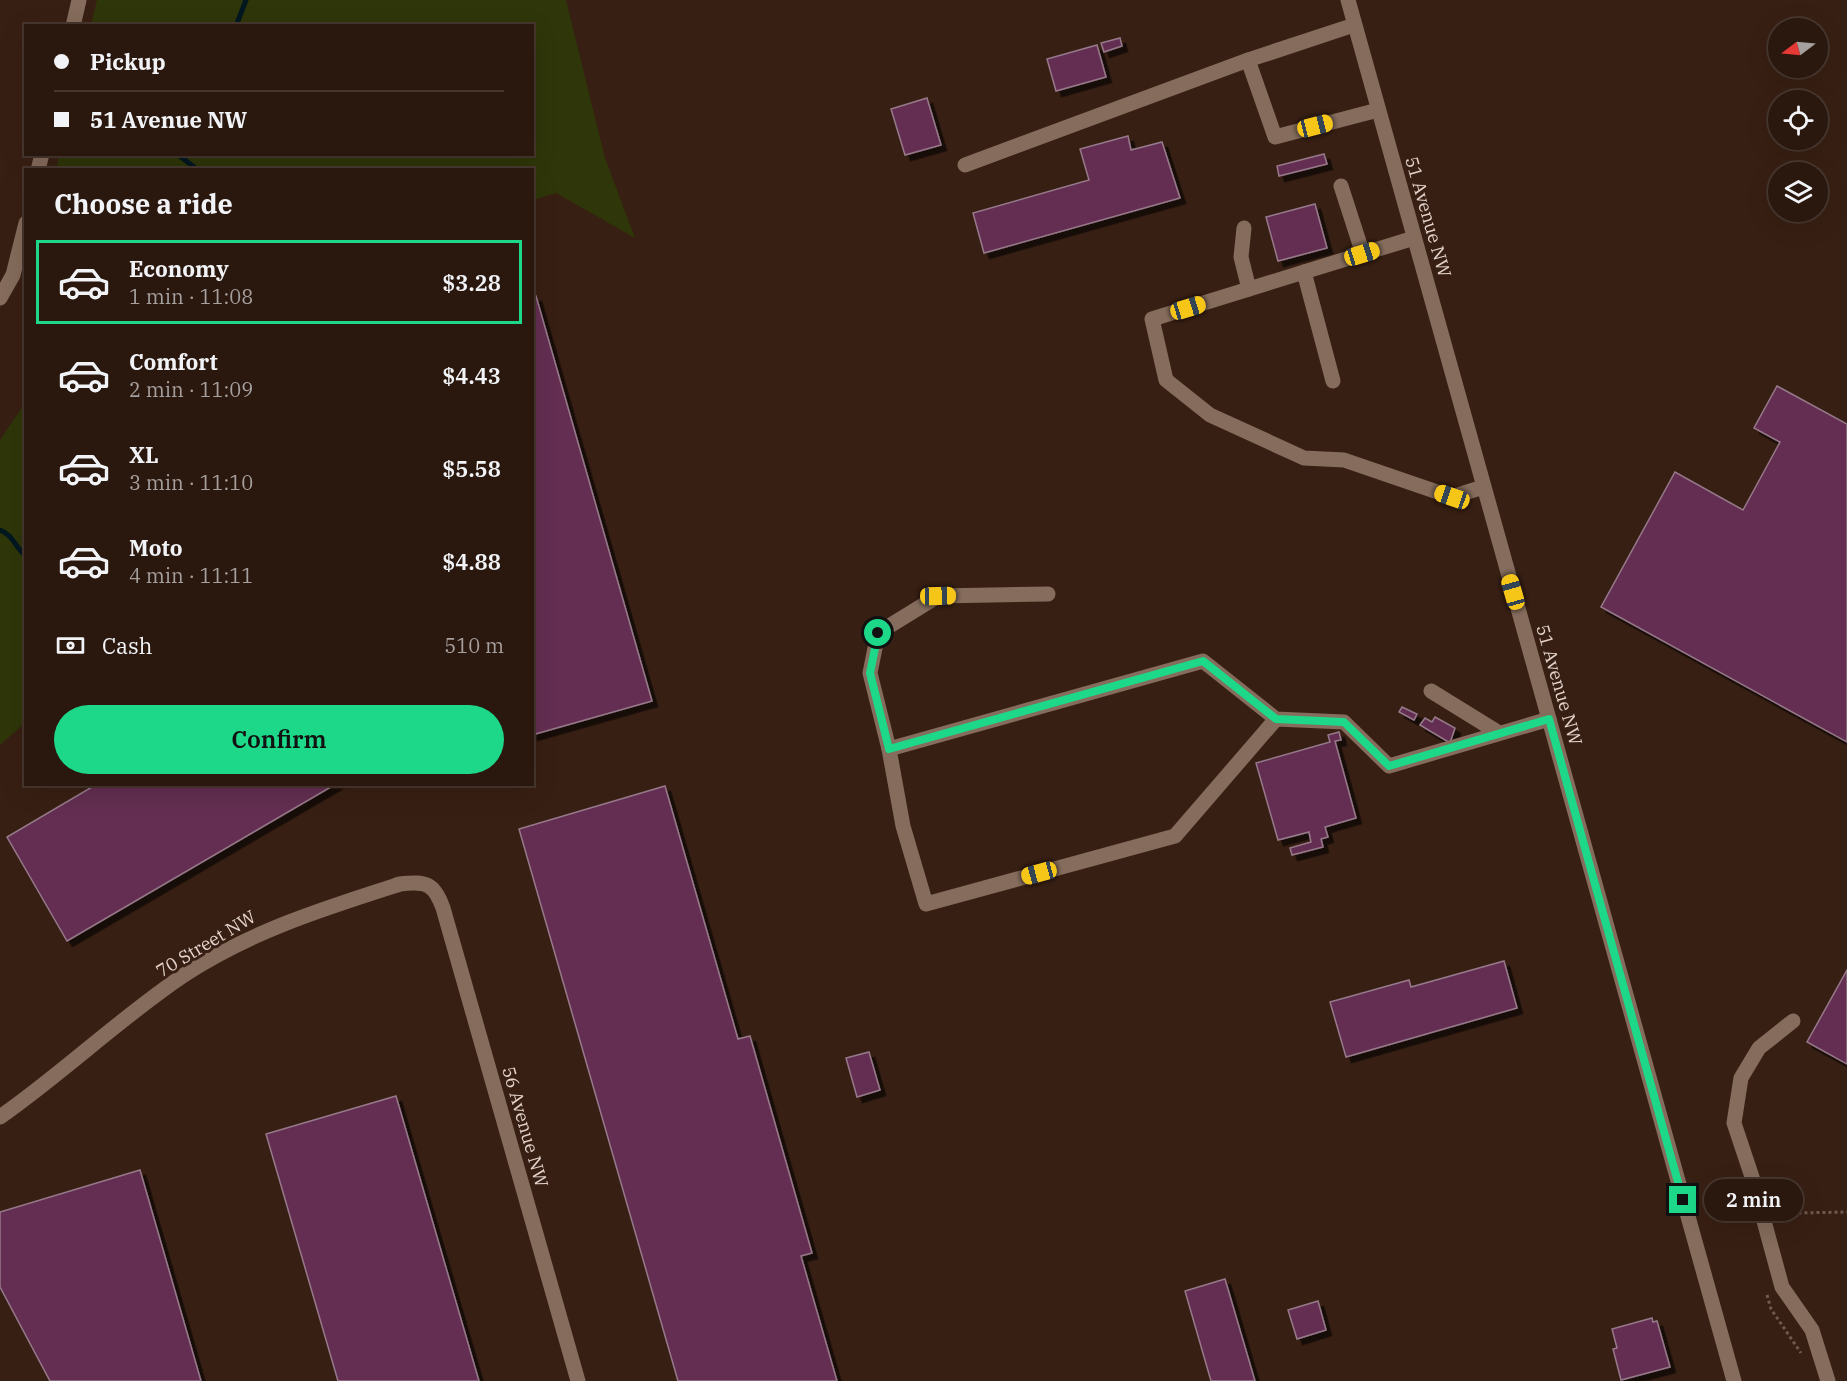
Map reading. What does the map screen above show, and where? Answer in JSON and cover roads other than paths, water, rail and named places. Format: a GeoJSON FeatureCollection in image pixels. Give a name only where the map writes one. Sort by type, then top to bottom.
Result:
{"type":"FeatureCollection","features":[{"type":"Feature","properties":{"kind":"street"},"geometry":{"type":"LineString","coordinates":[[73,24],[79,0]]}},
{"type":"Feature","properties":{"kind":"street","name":"51 Avenue NW"},"geometry":{"type":"LineString","coordinates":[[1347,0],[1734,1381]]}},
{"type":"Feature","properties":{"kind":"street"},"geometry":{"type":"LineString","coordinates":[[965,165],[1248,60],[1354,25]]}},
{"type":"Feature","properties":{"kind":"street"},"geometry":{"type":"LineString","coordinates":[[1248,60],[1275,136],[1378,110]]}},
{"type":"Feature","properties":{"kind":"street"},"geometry":{"type":"LineString","coordinates":[[1341,186],[1362,254]]}},
{"type":"Feature","properties":{"kind":"street"},"geometry":{"type":"LineString","coordinates":[[1244,228],[1241,257],[1250,289]]}},
{"type":"Feature","properties":{"kind":"street"},"geometry":{"type":"LineString","coordinates":[[0,298],[13,275],[24,231]]}},
{"type":"Feature","properties":{"kind":"street"},"geometry":{"type":"LineString","coordinates":[[1414,238],[1152,319],[1166,380],[1210,415],[1304,458],[1344,460],[1452,497],[1483,487]]}},
{"type":"Feature","properties":{"kind":"street"},"geometry":{"type":"LineString","coordinates":[[1304,272],[1333,381]]}},
{"type":"Feature","properties":{"kind":"street"},"geometry":{"type":"LineString","coordinates":[[1048,594],[938,596],[878,633],[870,673],[889,749],[903,826],[926,904],[1175,836],[1276,719]]}},
{"type":"Feature","properties":{"kind":"street"},"geometry":{"type":"LineString","coordinates":[[889,749],[1203,661],[1276,719],[1344,722],[1389,766],[1549,719]]}},
{"type":"Feature","properties":{"kind":"street"},"geometry":{"type":"LineString","coordinates":[[1431,691],[1499,733]]}},
{"type":"Feature","properties":{"kind":"street","name":"70 Street NW"},"geometry":{"type":"LineString","coordinates":[[0,1117],[183,976],[258,933],[400,884],[416,882],[430,886]]}},
{"type":"Feature","properties":{"kind":"street","name":"56 Avenue NW"},"geometry":{"type":"LineString","coordinates":[[430,886],[438,894],[443,908],[578,1381]]}},
{"type":"Feature","properties":{"kind":"street"},"geometry":{"type":"LineString","coordinates":[[1793,1021],[1759,1048],[1741,1078],[1734,1123],[1752,1177],[1782,1287],[1812,1330],[1828,1381]]}},
{"type":"Feature","properties":{"kind":"waterway"},"geometry":{"type":"LineString","coordinates":[[237,24],[246,0]]}},
{"type":"Feature","properties":{"kind":"waterway"},"geometry":{"type":"LineString","coordinates":[[180,156],[195,168]]}},
{"type":"Feature","properties":{"kind":"waterway"},"geometry":{"type":"LineString","coordinates":[[0,530],[8,535],[24,554]]}}]}
